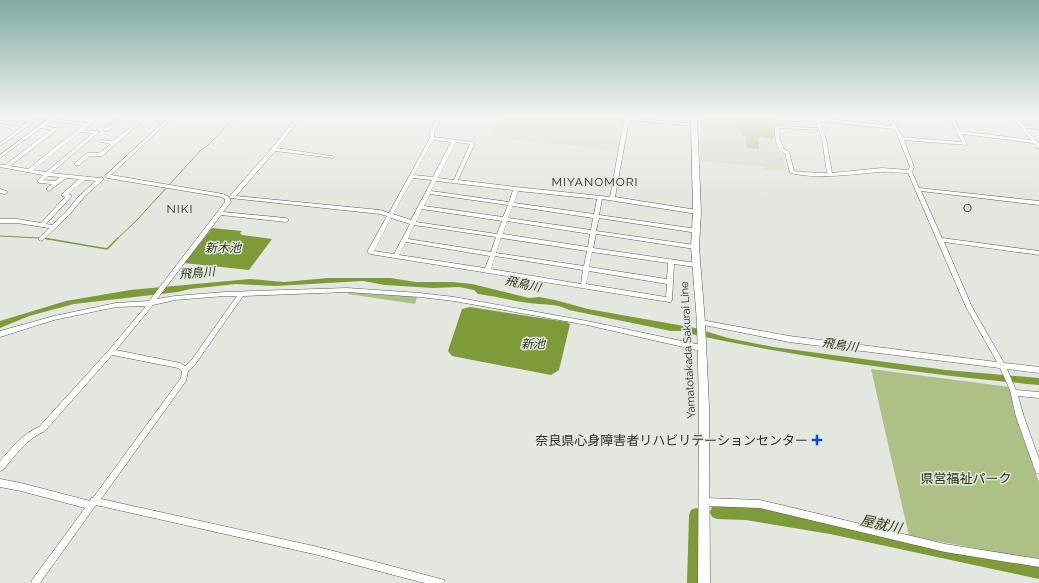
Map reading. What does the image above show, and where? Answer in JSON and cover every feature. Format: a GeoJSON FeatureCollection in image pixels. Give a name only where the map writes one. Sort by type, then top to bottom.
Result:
{"type":"FeatureCollection","features":[{"type":"Feature","properties":{"kind":"main road","name":"Yamatotakada Sakurai Line"},"geometry":{"type":"LineString","coordinates":[[695,144],[697,212],[695,247],[701,323],[705,502],[704,583]]}},
{"type":"Feature","properties":{"kind":"street"},"geometry":{"type":"LineString","coordinates":[[0,157],[17,144]]}},
{"type":"Feature","properties":{"kind":"street"},"geometry":{"type":"LineString","coordinates":[[6,167],[35,144]]}},
{"type":"Feature","properties":{"kind":"street"},"geometry":{"type":"LineString","coordinates":[[29,171],[62,144]]}},
{"type":"Feature","properties":{"kind":"street"},"geometry":{"type":"LineString","coordinates":[[56,183],[39,181],[82,144]]}},
{"type":"Feature","properties":{"kind":"street"},"geometry":{"type":"LineString","coordinates":[[77,164],[90,154],[100,155],[112,144]]}},
{"type":"Feature","properties":{"kind":"street"},"geometry":{"type":"LineString","coordinates":[[41,239],[67,214],[82,196],[100,180],[108,177],[142,144]]}},
{"type":"Feature","properties":{"kind":"street"},"geometry":{"type":"LineString","coordinates":[[0,467],[24,439],[34,431],[42,429],[112,352],[231,198],[278,144]]}},
{"type":"Feature","properties":{"kind":"street"},"geometry":{"type":"LineString","coordinates":[[429,144],[370,252],[669,300],[671,262]]}},
{"type":"Feature","properties":{"kind":"street"},"geometry":{"type":"LineString","coordinates":[[396,256],[452,144]]}},
{"type":"Feature","properties":{"kind":"street"},"geometry":{"type":"LineString","coordinates":[[455,182],[472,144]]}},
{"type":"Feature","properties":{"kind":"street"},"geometry":{"type":"LineString","coordinates":[[612,199],[622,144]]}},
{"type":"Feature","properties":{"kind":"street"},"geometry":{"type":"LineString","coordinates":[[780,144],[782,150],[787,152],[792,172],[801,174],[830,175],[882,170],[910,172]]}},
{"type":"Feature","properties":{"kind":"street"},"geometry":{"type":"LineString","coordinates":[[825,144],[828,154],[830,175]]}},
{"type":"Feature","properties":{"kind":"street"},"geometry":{"type":"LineString","coordinates":[[903,144],[912,167],[910,172],[917,189],[970,307],[1002,366],[1013,392],[1020,417],[1039,470]]}},
{"type":"Feature","properties":{"kind":"street"},"geometry":{"type":"LineString","coordinates":[[274,149],[331,157]]}},
{"type":"Feature","properties":{"kind":"street"},"geometry":{"type":"LineString","coordinates":[[0,166],[46,174],[100,180]]}},
{"type":"Feature","properties":{"kind":"street"},"geometry":{"type":"LineString","coordinates":[[49,189],[65,176]]}},
{"type":"Feature","properties":{"kind":"street"},"geometry":{"type":"LineString","coordinates":[[411,176],[656,204],[697,212]]}},
{"type":"Feature","properties":{"kind":"street"},"geometry":{"type":"LineString","coordinates":[[108,177],[231,198],[380,212],[413,222],[696,265]]}},
{"type":"Feature","properties":{"kind":"street"},"geometry":{"type":"LineString","coordinates":[[42,225],[70,196],[64,195],[84,178]]}},
{"type":"Feature","properties":{"kind":"street"},"geometry":{"type":"LineString","coordinates":[[487,271],[516,189]]}},
{"type":"Feature","properties":{"kind":"street"},"geometry":{"type":"LineString","coordinates":[[917,189],[1039,203]]}},
{"type":"Feature","properties":{"kind":"street"},"geometry":{"type":"LineString","coordinates":[[429,192],[697,231]]}},
{"type":"Feature","properties":{"kind":"street"},"geometry":{"type":"LineString","coordinates":[[583,286],[600,198]]}},
{"type":"Feature","properties":{"kind":"street"},"geometry":{"type":"LineString","coordinates":[[421,206],[695,247]]}},
{"type":"Feature","properties":{"kind":"street"},"geometry":{"type":"LineString","coordinates":[[220,213],[286,220]]}},
{"type":"Feature","properties":{"kind":"street"},"geometry":{"type":"LineString","coordinates":[[0,222],[17,221],[54,227]]}},
{"type":"Feature","properties":{"kind":"street"},"geometry":{"type":"LineString","coordinates":[[404,240],[670,282]]}},
{"type":"Feature","properties":{"kind":"street"},"geometry":{"type":"LineString","coordinates":[[940,240],[1039,253]]}},
{"type":"Feature","properties":{"kind":"street"},"geometry":{"type":"LineString","coordinates":[[0,334],[54,318],[116,305],[175,298],[242,293],[347,290],[447,298],[572,320],[701,347]]}},
{"type":"Feature","properties":{"kind":"street"},"geometry":{"type":"LineString","coordinates":[[35,583],[184,379],[185,370],[201,352],[242,293]]}},
{"type":"Feature","properties":{"kind":"street"},"geometry":{"type":"LineString","coordinates":[[701,323],[789,339],[1039,370]]}},
{"type":"Feature","properties":{"kind":"street"},"geometry":{"type":"LineString","coordinates":[[112,352],[180,366],[185,370]]}},
{"type":"Feature","properties":{"kind":"street"},"geometry":{"type":"LineString","coordinates":[[1013,392],[1039,395]]}},
{"type":"Feature","properties":{"kind":"street"},"geometry":{"type":"LineString","coordinates":[[0,483],[318,551],[440,583]]}},
{"type":"Feature","properties":{"kind":"street"},"geometry":{"type":"LineString","coordinates":[[705,502],[760,504],[945,548],[1039,563]]}},
{"type":"Feature","properties":{"kind":"shaded area"},"geometry":{"type":"Polygon","coordinates":[[[564,144],[619,144],[618,152],[564,144]]]}},
{"type":"Feature","properties":{"kind":"shaded area"},"geometry":{"type":"Polygon","coordinates":[[[700,144],[775,144],[775,150],[781,151],[786,170],[765,170],[764,167],[701,161],[700,144]]]}},
{"type":"Feature","properties":{"kind":"green space"},"geometry":{"type":"Polygon","coordinates":[[[747,144],[759,144],[759,149],[747,148],[747,144]]]}},
{"type":"Feature","properties":{"kind":"green space"},"geometry":{"type":"Polygon","coordinates":[[[349,292],[417,297],[415,304],[348,294],[349,292]]]}},
{"type":"Feature","properties":{"kind":"green space","name":"県営福祉パーク"},"geometry":{"type":"Polygon","coordinates":[[[871,369],[1010,387],[1014,412],[1039,482],[1039,560],[909,536],[871,369]]]}},
{"type":"Feature","properties":{"kind":"water","name":"新木池"},"geometry":{"type":"Polygon","coordinates":[[[212,228],[242,231],[240,233],[242,235],[272,239],[249,270],[184,263],[212,228]]]}},
{"type":"Feature","properties":{"kind":"water"},"geometry":{"type":"Polygon","coordinates":[[[328,278],[390,278],[416,282],[452,282],[472,284],[529,298],[539,297],[588,309],[695,328],[728,338],[773,347],[946,370],[1039,378],[1039,385],[909,371],[738,344],[683,331],[671,331],[569,310],[554,305],[534,304],[478,294],[474,290],[459,287],[433,288],[385,285],[363,281],[275,286],[236,284],[74,304],[29,316],[0,328],[0,321],[66,301],[130,290],[250,279],[284,282],[328,278]]]}},
{"type":"Feature","properties":{"kind":"water","name":"新池"},"geometry":{"type":"Polygon","coordinates":[[[470,307],[567,322],[570,324],[559,370],[551,375],[452,356],[448,351],[462,309],[470,307]]]}},
{"type":"Feature","properties":{"kind":"waterway"},"geometry":{"type":"LineString","coordinates":[[117,239],[136,221],[201,150],[209,144]]}},
{"type":"Feature","properties":{"kind":"waterway"},"geometry":{"type":"LineString","coordinates":[[0,236],[39,238]]}},
{"type":"Feature","properties":{"kind":"waterway"},"geometry":{"type":"LineString","coordinates":[[49,239],[43,238],[107,249],[117,239]]}},
{"type":"Feature","properties":{"kind":"waterway","name":"屋就川"},"geometry":{"type":"LineString","coordinates":[[717,512],[746,513],[830,527],[1039,572]]}},
{"type":"Feature","properties":{"kind":"waterway","name":"屋就川"},"geometry":{"type":"LineString","coordinates":[[694,583],[696,515],[699,515]]}},
{"type":"Feature","properties":{"kind":"place","name":"奈良県心身障害者リハビリテーションセンター"},"geometry":{"type":"Point","coordinates":[817,440]}},
{"type":"Feature","properties":{"kind":"district","name":"MIYANOMORI"},"geometry":{"type":"Point","coordinates":[595,182]}},
{"type":"Feature","properties":{"kind":"district","name":"O"},"geometry":{"type":"Point","coordinates":[968,208]}},
{"type":"Feature","properties":{"kind":"district","name":"NIKI"},"geometry":{"type":"Point","coordinates":[180,209]}},
{"type":"Feature","properties":{"kind":"water label","name":"飛鳥川"},"geometry":{"type":"Point","coordinates":[197,273]}},
{"type":"Feature","properties":{"kind":"water label","name":"飛鳥川"},"geometry":{"type":"Point","coordinates":[523,284]}},
{"type":"Feature","properties":{"kind":"water label","name":"飛鳥川"},"geometry":{"type":"Point","coordinates":[840,345]}}]}
